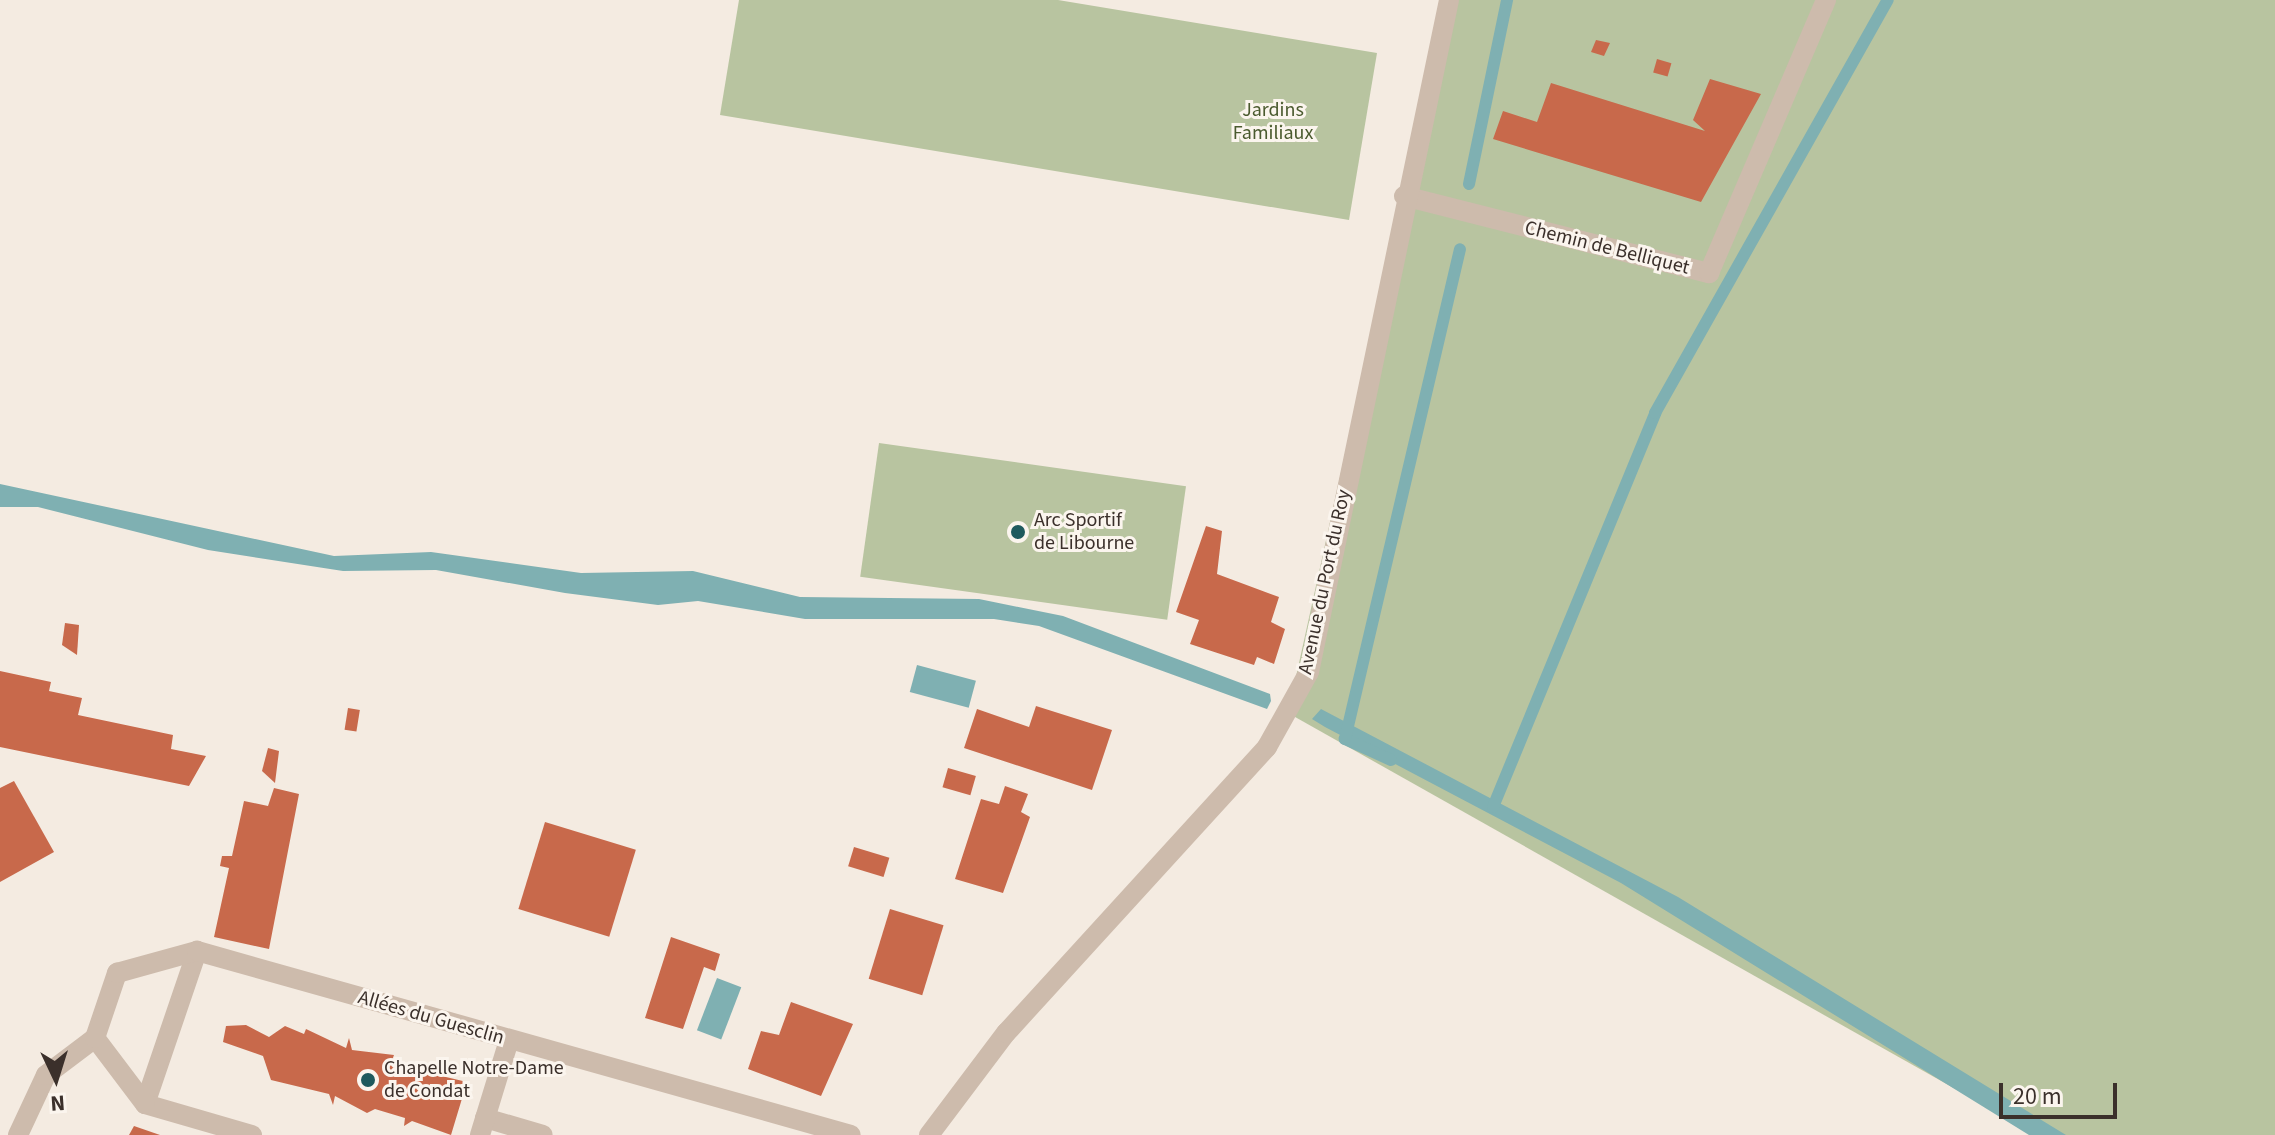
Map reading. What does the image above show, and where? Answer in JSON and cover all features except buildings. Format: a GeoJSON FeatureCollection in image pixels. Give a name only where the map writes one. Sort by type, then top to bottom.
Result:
{"type":"FeatureCollection","features":[{"type":"Feature","properties":{"kind":"street","name":"Avenue du Port du Roy"},"geometry":{"type":"LineString","coordinates":[[929,1135],[1006,1033],[1267,747],[1309,672],[1404,196],[1449,0]]}},
{"type":"Feature","properties":{"kind":"street","name":"Chemin de Belliquet"},"geometry":{"type":"LineString","coordinates":[[1404,196],[1709,273],[1826,0]]}},
{"type":"Feature","properties":{"kind":"street"},"geometry":{"type":"LineString","coordinates":[[18,1135],[46,1075],[95,1038],[117,973],[197,951]]}},
{"type":"Feature","properties":{"kind":"street"},"geometry":{"type":"LineString","coordinates":[[145,1104],[197,951]]}},
{"type":"Feature","properties":{"kind":"street","name":"Allées du Guesclin"},"geometry":{"type":"LineString","coordinates":[[197,951],[817,1131],[851,1135]]}},
{"type":"Feature","properties":{"kind":"street"},"geometry":{"type":"LineString","coordinates":[[95,1038],[145,1104],[252,1135]]}},
{"type":"Feature","properties":{"kind":"street"},"geometry":{"type":"LineString","coordinates":[[509,1040],[482,1127],[543,1135]]}},
{"type":"Feature","properties":{"kind":"green space","name":"Jardins Familiaux"},"geometry":{"type":"Polygon","coordinates":[[[739,0],[1058,0],[1377,53],[1349,220],[720,115],[739,0]]]}},
{"type":"Feature","properties":{"kind":"green space"},"geometry":{"type":"Polygon","coordinates":[[[1445,0],[2275,0],[2275,1135],[2037,1135],[1288,713],[1445,0]]]}},
{"type":"Feature","properties":{"kind":"green space","name":"Arc Sportif de Libourne"},"geometry":{"type":"Polygon","coordinates":[[[879,443],[1186,486],[1167,620],[860,577],[879,443]]]}},
{"type":"Feature","properties":{"kind":"water"},"geometry":{"type":"Polygon","coordinates":[[[0,484],[334,556],[431,552],[581,573],[693,571],[800,597],[979,599],[1063,616],[1270,694],[1271,701],[1267,709],[1039,626],[994,619],[805,619],[698,601],[658,605],[565,593],[436,570],[343,571],[208,550],[38,507],[0,507],[0,484]]]}},
{"type":"Feature","properties":{"kind":"water"},"geometry":{"type":"Polygon","coordinates":[[[917,665],[976,681],[969,708],[910,692],[917,665]]]}},
{"type":"Feature","properties":{"kind":"water"},"geometry":{"type":"Polygon","coordinates":[[[1321,709],[1678,897],[2066,1135],[2029,1135],[1621,883],[1312,719],[1321,709]]]}},
{"type":"Feature","properties":{"kind":"water"},"geometry":{"type":"Polygon","coordinates":[[[717,978],[741,987],[721,1040],[697,1030],[717,978]]]}},
{"type":"Feature","properties":{"kind":"waterway"},"geometry":{"type":"LineString","coordinates":[[1469,184],[1507,0]]}},
{"type":"Feature","properties":{"kind":"waterway"},"geometry":{"type":"LineString","coordinates":[[1493,807],[1655,413],[1888,0]]}},
{"type":"Feature","properties":{"kind":"waterway"},"geometry":{"type":"LineString","coordinates":[[1391,760],[1345,739],[1460,249]]}},
{"type":"Feature","properties":{"kind":"place","name":"Arc Sportif de Libourne"},"geometry":{"type":"Point","coordinates":[1018,532]}},
{"type":"Feature","properties":{"kind":"place","name":"Chapelle Notre-Dame de Condat"},"geometry":{"type":"Point","coordinates":[368,1080]}}]}
